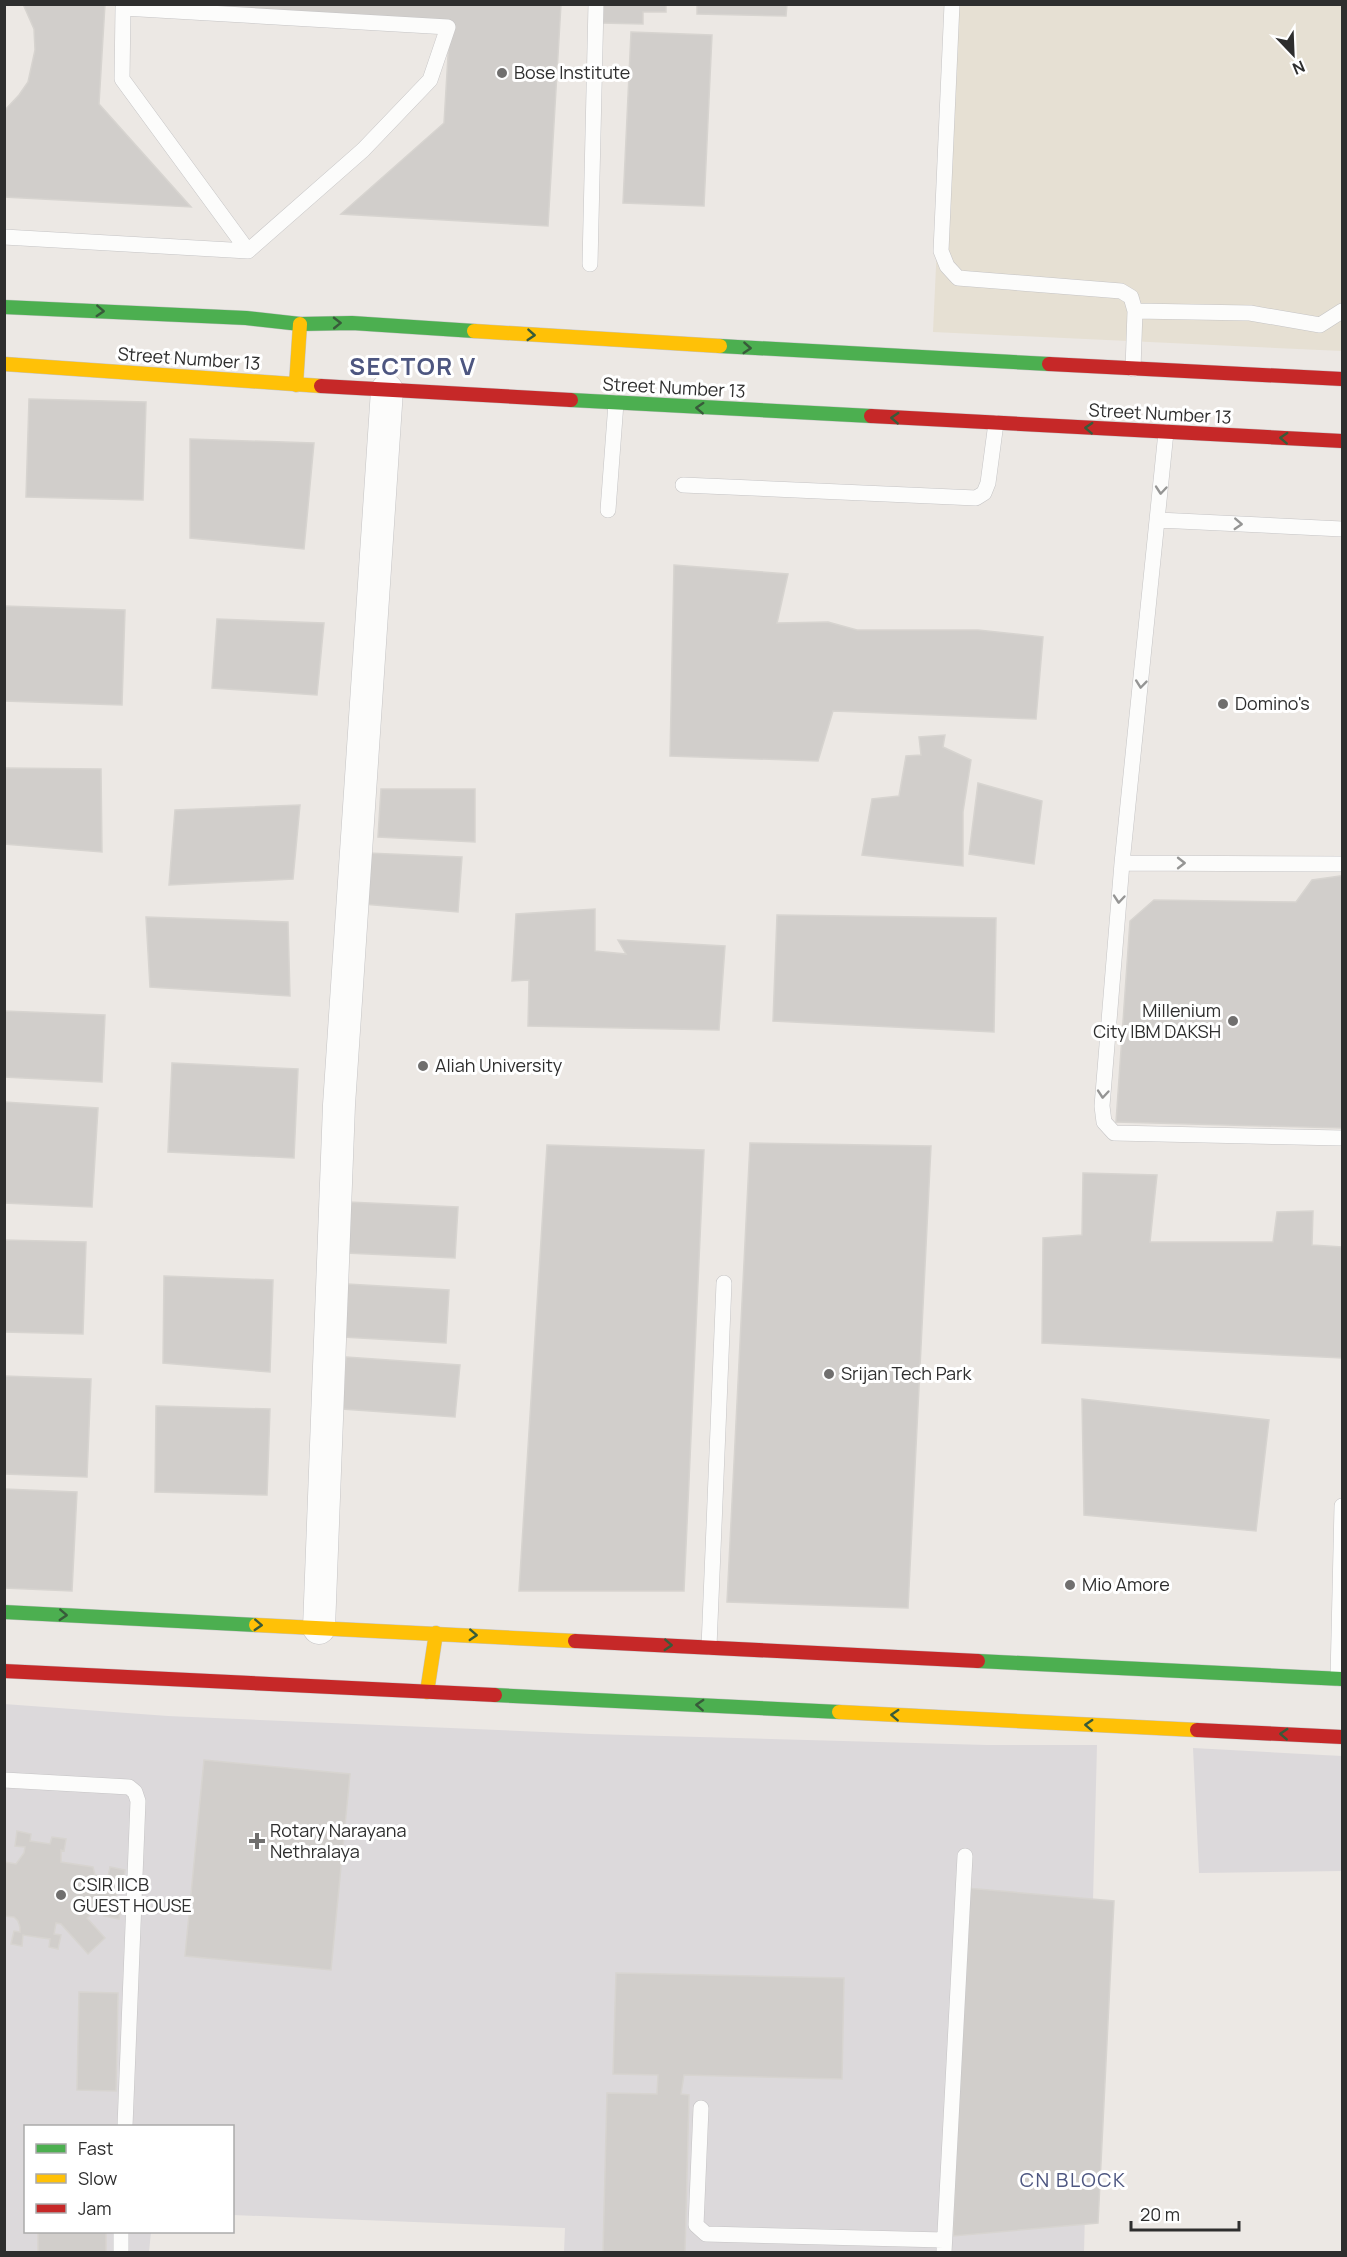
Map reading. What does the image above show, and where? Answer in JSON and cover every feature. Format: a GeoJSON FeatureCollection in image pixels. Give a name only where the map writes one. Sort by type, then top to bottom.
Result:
{"type":"FeatureCollection","features":[{"type":"Feature","properties":{"kind":"main road"},"geometry":{"type":"LineString","coordinates":[[4,307],[246,318],[300,324],[352,323],[760,349],[1342,379]]}},
{"type":"Feature","properties":{"kind":"main road"},"geometry":{"type":"LineString","coordinates":[[296,385],[300,324]]}},
{"type":"Feature","properties":{"kind":"main road","name":"Street Number 13"},"geometry":{"type":"LineString","coordinates":[[4,364],[296,385],[1342,441]]}},
{"type":"Feature","properties":{"kind":"main road"},"geometry":{"type":"LineString","coordinates":[[4,1612],[1340,1679]]}},
{"type":"Feature","properties":{"kind":"main road"},"geometry":{"type":"LineString","coordinates":[[427,1692],[436,1634]]}},
{"type":"Feature","properties":{"kind":"main road"},"geometry":{"type":"LineString","coordinates":[[4,1671],[1342,1737]]}},
{"type":"Feature","properties":{"kind":"street"},"geometry":{"type":"LineString","coordinates":[[319,1628],[339,1105],[387,390]]}},
{"type":"Feature","properties":{"kind":"lane"},"geometry":{"type":"LineString","coordinates":[[590,264],[597,4]]}},
{"type":"Feature","properties":{"kind":"lane"},"geometry":{"type":"LineString","coordinates":[[952,4],[941,251],[947,266],[958,278],[1121,291],[1131,297],[1135,311],[1133,369]]}},
{"type":"Feature","properties":{"kind":"lane"},"geometry":{"type":"LineString","coordinates":[[4,237],[249,251],[363,150],[430,80],[448,27],[123,8],[122,80],[249,251]]}},
{"type":"Feature","properties":{"kind":"lane"},"geometry":{"type":"LineString","coordinates":[[1135,311],[1250,313],[1320,325],[1342,311]]}},
{"type":"Feature","properties":{"kind":"lane"},"geometry":{"type":"LineString","coordinates":[[608,510],[616,403]]}},
{"type":"Feature","properties":{"kind":"lane"},"geometry":{"type":"LineString","coordinates":[[683,485],[976,498],[984,494],[988,483],[996,423]]}},
{"type":"Feature","properties":{"kind":"lane"},"geometry":{"type":"LineString","coordinates":[[1166,432],[1122,863],[1102,1106],[1104,1122],[1114,1133],[1342,1138]]}},
{"type":"Feature","properties":{"kind":"lane"},"geometry":{"type":"LineString","coordinates":[[1158,520],[1342,529]]}},
{"type":"Feature","properties":{"kind":"lane"},"geometry":{"type":"LineString","coordinates":[[1122,863],[1342,864]]}},
{"type":"Feature","properties":{"kind":"lane"},"geometry":{"type":"LineString","coordinates":[[709,1647],[724,1284]]}},
{"type":"Feature","properties":{"kind":"lane"},"geometry":{"type":"LineString","coordinates":[[1340,1679],[1342,1506]]}},
{"type":"Feature","properties":{"kind":"lane"},"geometry":{"type":"LineString","coordinates":[[4,1780],[129,1787],[135,1792],[138,1801],[125,2125]]}},
{"type":"Feature","properties":{"kind":"lane"},"geometry":{"type":"LineString","coordinates":[[700,2108],[696,2225],[706,2234],[944,2247],[965,1856]]}},
{"type":"Feature","properties":{"kind":"lane"},"geometry":{"type":"LineString","coordinates":[[120,2253],[121,2233]]}},
{"type":"Feature","properties":{"kind":"shaded area"},"geometry":{"type":"Polygon","coordinates":[[[948,5],[1342,5],[1342,351],[933,332],[948,5]]]}},
{"type":"Feature","properties":{"kind":"shaded area"},"geometry":{"type":"Polygon","coordinates":[[[4,1704],[168,1716],[591,1734],[987,1745],[1097,1745],[1084,2252],[564,2252],[565,2228],[234,2215],[234,2125],[24,2125],[24,2233],[151,2233],[149,2252],[5,2252],[4,1704]]]}},
{"type":"Feature","properties":{"kind":"shaded area"},"geometry":{"type":"Polygon","coordinates":[[[1193,1748],[1342,1756],[1342,1871],[1199,1873],[1193,1748]]]}},
{"type":"Feature","properties":{"kind":"building"},"geometry":{"type":"Polygon","coordinates":[[[23,4],[105,4],[99,104],[191,207],[4,197],[4,111],[28,82],[35,50],[34,29],[23,4]]]}},
{"type":"Feature","properties":{"kind":"building","name":"Bose Institute"},"geometry":{"type":"Polygon","coordinates":[[[136,4],[561,4],[548,226],[341,214],[444,123],[450,22],[136,4]]]}},
{"type":"Feature","properties":{"kind":"building"},"geometry":{"type":"Polygon","coordinates":[[[601,4],[666,4],[666,12],[643,12],[643,24],[601,23],[601,4]]]}},
{"type":"Feature","properties":{"kind":"building"},"geometry":{"type":"Polygon","coordinates":[[[697,4],[787,4],[786,16],[697,14],[697,4]]]}},
{"type":"Feature","properties":{"kind":"building"},"geometry":{"type":"Polygon","coordinates":[[[631,32],[712,35],[704,206],[623,203],[631,32]]]}},
{"type":"Feature","properties":{"kind":"building"},"geometry":{"type":"Polygon","coordinates":[[[29,399],[146,402],[143,500],[26,497],[29,399]]]}},
{"type":"Feature","properties":{"kind":"building"},"geometry":{"type":"Polygon","coordinates":[[[190,439],[314,443],[304,549],[190,538],[190,439]]]}},
{"type":"Feature","properties":{"kind":"building"},"geometry":{"type":"Polygon","coordinates":[[[674,565],[788,574],[777,623],[828,622],[857,630],[978,630],[1043,637],[1036,719],[833,711],[818,761],[670,756],[674,565]]]}},
{"type":"Feature","properties":{"kind":"building"},"geometry":{"type":"Polygon","coordinates":[[[4,606],[125,610],[122,705],[4,701],[4,606]]]}},
{"type":"Feature","properties":{"kind":"building"},"geometry":{"type":"Polygon","coordinates":[[[217,619],[324,623],[317,695],[212,688],[217,619]]]}},
{"type":"Feature","properties":{"kind":"building"},"geometry":{"type":"Polygon","coordinates":[[[945,735],[943,747],[971,760],[963,812],[963,866],[862,855],[872,799],[899,796],[906,756],[921,755],[919,737],[945,735]]]}},
{"type":"Feature","properties":{"kind":"building"},"geometry":{"type":"Polygon","coordinates":[[[4,768],[101,769],[102,852],[4,844],[4,768]]]}},
{"type":"Feature","properties":{"kind":"building"},"geometry":{"type":"Polygon","coordinates":[[[978,783],[1042,801],[1034,864],[969,854],[978,783]]]}},
{"type":"Feature","properties":{"kind":"building"},"geometry":{"type":"Polygon","coordinates":[[[381,789],[475,789],[475,842],[378,837],[381,789]]]}},
{"type":"Feature","properties":{"kind":"building"},"geometry":{"type":"Polygon","coordinates":[[[300,805],[293,879],[169,885],[175,810],[300,805]]]}},
{"type":"Feature","properties":{"kind":"building"},"geometry":{"type":"Polygon","coordinates":[[[367,853],[462,857],[458,912],[363,904],[367,853]]]}},
{"type":"Feature","properties":{"kind":"building","name":"Millenium City IBM DAKSH"},"geometry":{"type":"Polygon","coordinates":[[[1342,876],[1342,1128],[1116,1122],[1130,921],[1154,900],[1296,902],[1312,880],[1342,876]]]}},
{"type":"Feature","properties":{"kind":"building"},"geometry":{"type":"Polygon","coordinates":[[[595,909],[595,951],[626,954],[618,940],[725,946],[719,1030],[528,1026],[529,980],[512,981],[516,914],[595,909]]]}},
{"type":"Feature","properties":{"kind":"building"},"geometry":{"type":"Polygon","coordinates":[[[777,915],[996,918],[994,1032],[773,1021],[777,915]]]}},
{"type":"Feature","properties":{"kind":"building"},"geometry":{"type":"Polygon","coordinates":[[[146,917],[288,922],[290,996],[150,987],[146,917]]]}},
{"type":"Feature","properties":{"kind":"building"},"geometry":{"type":"Polygon","coordinates":[[[4,1011],[105,1015],[102,1082],[4,1077],[4,1011]]]}},
{"type":"Feature","properties":{"kind":"building"},"geometry":{"type":"Polygon","coordinates":[[[172,1063],[298,1069],[294,1158],[168,1152],[172,1063]]]}},
{"type":"Feature","properties":{"kind":"building"},"geometry":{"type":"Polygon","coordinates":[[[4,1102],[98,1108],[92,1207],[4,1203],[4,1102]]]}},
{"type":"Feature","properties":{"kind":"building","name":"Srijan Tech Park"},"geometry":{"type":"Polygon","coordinates":[[[750,1143],[931,1146],[908,1608],[727,1602],[750,1143]]]}},
{"type":"Feature","properties":{"kind":"building"},"geometry":{"type":"Polygon","coordinates":[[[547,1145],[704,1150],[684,1591],[519,1591],[547,1145]]]}},
{"type":"Feature","properties":{"kind":"building"},"geometry":{"type":"Polygon","coordinates":[[[1083,1173],[1157,1175],[1150,1242],[1273,1242],[1277,1212],[1313,1211],[1312,1245],[1342,1247],[1342,1358],[1042,1343],[1043,1238],[1082,1235],[1083,1173]]]}},
{"type":"Feature","properties":{"kind":"building"},"geometry":{"type":"Polygon","coordinates":[[[348,1202],[458,1207],[455,1258],[346,1253],[348,1202]]]}},
{"type":"Feature","properties":{"kind":"building"},"geometry":{"type":"Polygon","coordinates":[[[4,1240],[86,1242],[83,1334],[4,1332],[4,1240]]]}},
{"type":"Feature","properties":{"kind":"building"},"geometry":{"type":"Polygon","coordinates":[[[164,1276],[273,1280],[270,1372],[163,1363],[164,1276]]]}},
{"type":"Feature","properties":{"kind":"building"},"geometry":{"type":"Polygon","coordinates":[[[347,1284],[449,1290],[446,1343],[343,1337],[347,1284]]]}},
{"type":"Feature","properties":{"kind":"building"},"geometry":{"type":"Polygon","coordinates":[[[346,1357],[460,1365],[455,1417],[342,1409],[346,1357]]]}},
{"type":"Feature","properties":{"kind":"building"},"geometry":{"type":"Polygon","coordinates":[[[4,1376],[91,1379],[87,1477],[4,1474],[4,1376]]]}},
{"type":"Feature","properties":{"kind":"building"},"geometry":{"type":"Polygon","coordinates":[[[1082,1399],[1269,1420],[1256,1531],[1084,1515],[1082,1399]]]}},
{"type":"Feature","properties":{"kind":"building"},"geometry":{"type":"Polygon","coordinates":[[[156,1406],[270,1409],[267,1495],[155,1492],[156,1406]]]}},
{"type":"Feature","properties":{"kind":"building"},"geometry":{"type":"Polygon","coordinates":[[[4,1489],[77,1492],[72,1591],[4,1588],[4,1489]]]}},
{"type":"Feature","properties":{"kind":"building"},"geometry":{"type":"Polygon","coordinates":[[[204,1760],[350,1774],[331,1970],[185,1956],[204,1760]]]}},
{"type":"Feature","properties":{"kind":"building","name":"CSIR IICB GUEST HOUSE"},"geometry":{"type":"Polygon","coordinates":[[[17,1831],[31,1834],[30,1841],[50,1844],[52,1837],[66,1839],[64,1851],[61,1850],[61,1862],[93,1867],[95,1875],[108,1877],[110,1867],[125,1870],[123,1883],[119,1882],[114,1907],[121,1908],[119,1919],[95,1912],[87,1918],[105,1938],[88,1954],[61,1924],[56,1923],[54,1934],[61,1935],[58,1949],[49,1947],[50,1939],[23,1935],[22,1946],[11,1944],[14,1931],[20,1932],[20,1927],[14,1917],[4,1916],[4,1862],[16,1864],[24,1853],[25,1847],[15,1846],[17,1831]]]}},
{"type":"Feature","properties":{"kind":"building"},"geometry":{"type":"Polygon","coordinates":[[[966,1888],[1114,1901],[1098,2223],[953,2236],[966,1888]]]}},
{"type":"Feature","properties":{"kind":"building"},"geometry":{"type":"Polygon","coordinates":[[[616,1973],[844,1978],[842,2079],[684,2075],[681,2094],[689,2095],[685,2252],[603,2252],[607,2093],[657,2094],[658,2075],[613,2074],[616,1973]]]}},
{"type":"Feature","properties":{"kind":"building"},"geometry":{"type":"Polygon","coordinates":[[[79,1992],[118,1993],[116,2091],[77,2090],[79,1992]]]}},
{"type":"Feature","properties":{"kind":"building"},"geometry":{"type":"Polygon","coordinates":[[[38,2233],[106,2233],[106,2252],[38,2252],[38,2233]]]}},
{"type":"Feature","properties":{"kind":"traffic: fast"},"geometry":{"type":"LineString","coordinates":[[4,307],[246,318],[300,324],[352,323],[474,331]]}},
{"type":"Feature","properties":{"kind":"traffic: fast"},"geometry":{"type":"LineString","coordinates":[[720,346],[1049,364]]}},
{"type":"Feature","properties":{"kind":"traffic: fast"},"geometry":{"type":"LineString","coordinates":[[571,400],[871,416]]}},
{"type":"Feature","properties":{"kind":"traffic: fast"},"geometry":{"type":"LineString","coordinates":[[4,1612],[256,1625]]}},
{"type":"Feature","properties":{"kind":"traffic: fast"},"geometry":{"type":"LineString","coordinates":[[978,1661],[1342,1679]]}},
{"type":"Feature","properties":{"kind":"traffic: fast"},"geometry":{"type":"LineString","coordinates":[[495,1695],[839,1712]]}},
{"type":"Feature","properties":{"kind":"traffic: slow"},"geometry":{"type":"LineString","coordinates":[[296,385],[300,324]]}},
{"type":"Feature","properties":{"kind":"traffic: slow"},"geometry":{"type":"LineString","coordinates":[[474,331],[720,346]]}},
{"type":"Feature","properties":{"kind":"traffic: slow"},"geometry":{"type":"LineString","coordinates":[[4,364],[321,386]]}},
{"type":"Feature","properties":{"kind":"traffic: slow"},"geometry":{"type":"LineString","coordinates":[[256,1625],[575,1641]]}},
{"type":"Feature","properties":{"kind":"traffic: slow"},"geometry":{"type":"LineString","coordinates":[[427,1692],[436,1633]]}},
{"type":"Feature","properties":{"kind":"traffic: slow"},"geometry":{"type":"LineString","coordinates":[[839,1712],[1197,1730]]}},
{"type":"Feature","properties":{"kind":"traffic: jam"},"geometry":{"type":"LineString","coordinates":[[1049,364],[1342,379]]}},
{"type":"Feature","properties":{"kind":"traffic: jam"},"geometry":{"type":"LineString","coordinates":[[321,386],[571,400]]}},
{"type":"Feature","properties":{"kind":"traffic: jam"},"geometry":{"type":"LineString","coordinates":[[871,416],[1342,441]]}},
{"type":"Feature","properties":{"kind":"traffic: jam"},"geometry":{"type":"LineString","coordinates":[[575,1641],[978,1661]]}},
{"type":"Feature","properties":{"kind":"traffic: jam"},"geometry":{"type":"LineString","coordinates":[[4,1671],[495,1695]]}},
{"type":"Feature","properties":{"kind":"traffic: jam"},"geometry":{"type":"LineString","coordinates":[[1197,1730],[1342,1737]]}},
{"type":"Feature","properties":{"kind":"place","name":"Bose Institute"},"geometry":{"type":"Point","coordinates":[502,73]}},
{"type":"Feature","properties":{"kind":"place","name":"Domino's"},"geometry":{"type":"Point","coordinates":[1223,704]}},
{"type":"Feature","properties":{"kind":"place","name":"Millenium City IBM DAKSH"},"geometry":{"type":"Point","coordinates":[1233,1021]}},
{"type":"Feature","properties":{"kind":"place","name":"Aliah University"},"geometry":{"type":"Point","coordinates":[423,1066]}},
{"type":"Feature","properties":{"kind":"place","name":"Srijan Tech Park"},"geometry":{"type":"Point","coordinates":[829,1374]}},
{"type":"Feature","properties":{"kind":"place","name":"Mio Amore"},"geometry":{"type":"Point","coordinates":[1070,1585]}},
{"type":"Feature","properties":{"kind":"place","name":"Rotary Narayana Nethralaya"},"geometry":{"type":"Point","coordinates":[257,1841]}},
{"type":"Feature","properties":{"kind":"place","name":"CSIR IICB GUEST HOUSE"},"geometry":{"type":"Point","coordinates":[61,1895]}},
{"type":"Feature","properties":{"kind":"district","name":"SECTOR V"},"geometry":{"type":"Point","coordinates":[413,367]}},
{"type":"Feature","properties":{"kind":"district","name":"CN BLOCK"},"geometry":{"type":"Point","coordinates":[1073,2180]}}]}
